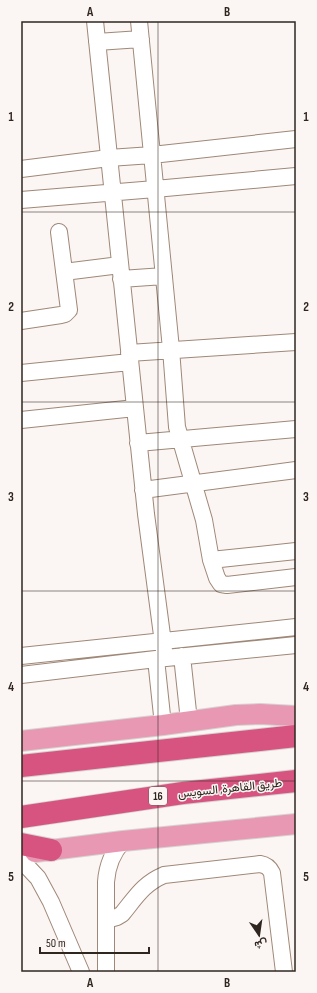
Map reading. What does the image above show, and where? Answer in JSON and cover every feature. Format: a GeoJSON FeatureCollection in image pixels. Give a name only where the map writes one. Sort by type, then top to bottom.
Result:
{"type":"FeatureCollection","features":[{"type":"Feature","properties":{"kind":"highway"},"geometry":{"type":"LineString","coordinates":[[21,766],[296,736]]}},
{"type":"Feature","properties":{"kind":"highway","name":"طريق القاهرة, السويس"},"geometry":{"type":"LineString","coordinates":[[21,817],[183,792],[296,781]]}},
{"type":"Feature","properties":{"kind":"highway"},"geometry":{"type":"LineString","coordinates":[[21,844],[51,850]]}},
{"type":"Feature","properties":{"kind":"main road"},"geometry":{"type":"LineString","coordinates":[[21,741],[164,725],[236,715],[260,714],[296,716]]}},
{"type":"Feature","properties":{"kind":"main road"},"geometry":{"type":"LineString","coordinates":[[21,853],[123,841],[296,824]]}},
{"type":"Feature","properties":{"kind":"street"},"geometry":{"type":"LineString","coordinates":[[95,21],[143,490],[162,642],[160,659],[164,725]]}},
{"type":"Feature","properties":{"kind":"street"},"geometry":{"type":"LineString","coordinates":[[139,21],[171,349],[177,427],[204,520],[211,560],[217,578],[221,584],[226,585],[296,577]]}},
{"type":"Feature","properties":{"kind":"street"},"geometry":{"type":"LineString","coordinates":[[97,42],[141,39]]}},
{"type":"Feature","properties":{"kind":"street"},"geometry":{"type":"LineString","coordinates":[[21,169],[109,158],[152,155],[296,139]]}},
{"type":"Feature","properties":{"kind":"street"},"geometry":{"type":"LineString","coordinates":[[21,200],[296,176]]}},
{"type":"Feature","properties":{"kind":"street"},"geometry":{"type":"LineString","coordinates":[[21,321],[61,315],[68,312],[69,308],[60,232]]}},
{"type":"Feature","properties":{"kind":"street"},"geometry":{"type":"LineString","coordinates":[[64,272],[121,272],[164,276]]}},
{"type":"Feature","properties":{"kind":"street"},"geometry":{"type":"LineString","coordinates":[[21,373],[130,357],[171,349],[296,342]]}},
{"type":"Feature","properties":{"kind":"street"},"geometry":{"type":"LineString","coordinates":[[21,420],[135,408]]}},
{"type":"Feature","properties":{"kind":"street"},"geometry":{"type":"LineString","coordinates":[[138,443],[296,429]]}},
{"type":"Feature","properties":{"kind":"street"},"geometry":{"type":"LineString","coordinates":[[143,490],[296,470]]}},
{"type":"Feature","properties":{"kind":"street"},"geometry":{"type":"LineString","coordinates":[[211,560],[296,551]]}},
{"type":"Feature","properties":{"kind":"street"},"geometry":{"type":"LineString","coordinates":[[21,656],[296,627]]}},
{"type":"Feature","properties":{"kind":"street"},"geometry":{"type":"LineString","coordinates":[[21,675],[182,656],[296,645]]}},
{"type":"Feature","properties":{"kind":"street"},"geometry":{"type":"LineString","coordinates":[[182,656],[189,721]]}},
{"type":"Feature","properties":{"kind":"street"},"geometry":{"type":"LineString","coordinates":[[106,972],[107,872],[109,862],[123,841]]}},
{"type":"Feature","properties":{"kind":"street"},"geometry":{"type":"LineString","coordinates":[[21,860],[38,878],[51,902],[81,972]]}},
{"type":"Feature","properties":{"kind":"street"},"geometry":{"type":"LineString","coordinates":[[106,920],[122,914],[146,885],[154,879],[164,875],[260,864],[264,865],[270,869],[272,873],[284,972]]}}]}
